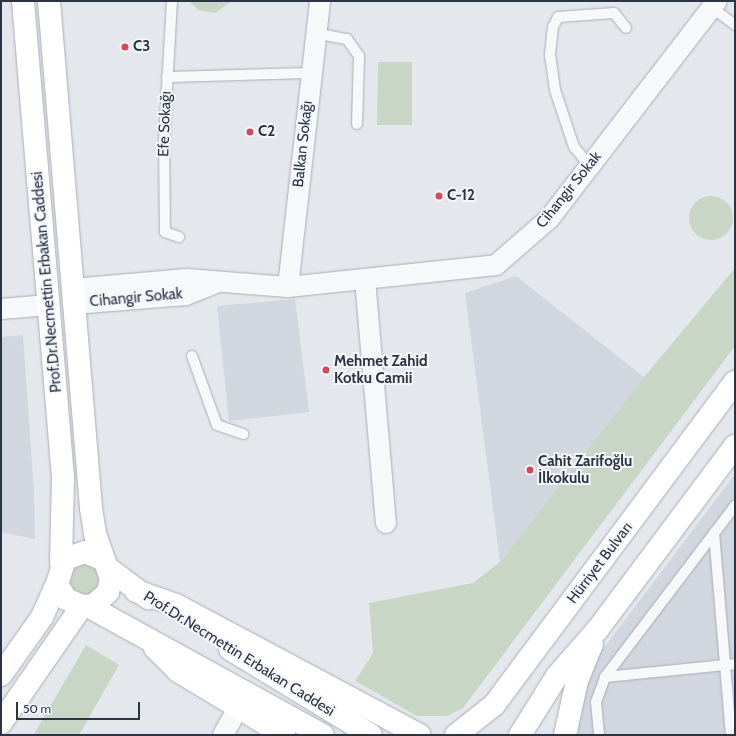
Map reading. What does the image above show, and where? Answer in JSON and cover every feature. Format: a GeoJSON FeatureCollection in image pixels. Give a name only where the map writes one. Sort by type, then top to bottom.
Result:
{"type":"FeatureCollection","features":[{"type":"Feature","properties":{"kind":"main road","name":"Prof.Dr.Necmettin Erbakan Caddesi"},"geometry":{"type":"LineString","coordinates":[[23,1],[63,476],[59,574],[66,599],[136,629],[323,735]]}},
{"type":"Feature","properties":{"kind":"main road","name":"Prof.Dr.Necmettin Erbakan Caddesi"},"geometry":{"type":"LineString","coordinates":[[49,1],[91,508],[106,565],[108,592],[100,602],[85,606]]}},
{"type":"Feature","properties":{"kind":"main road","name":"Hürriyet Bulvarı"},"geometry":{"type":"LineString","coordinates":[[456,735],[494,705],[735,382]]}},
{"type":"Feature","properties":{"kind":"main road"},"geometry":{"type":"LineString","coordinates":[[520,735],[557,676],[598,629],[735,446]]}},
{"type":"Feature","properties":{"kind":"main road","name":"Prof.Dr.Necmettin Erbakan Caddesi"},"geometry":{"type":"LineString","coordinates":[[59,574],[77,552],[92,553],[136,591],[371,735]]}},
{"type":"Feature","properties":{"kind":"main road"},"geometry":{"type":"LineString","coordinates":[[1,675],[8,654],[50,603],[59,574]]}},
{"type":"Feature","properties":{"kind":"main road"},"geometry":{"type":"LineString","coordinates":[[136,591],[176,605],[419,735]]}},
{"type":"Feature","properties":{"kind":"main road"},"geometry":{"type":"LineString","coordinates":[[1,723],[85,606]]}},
{"type":"Feature","properties":{"kind":"main road"},"geometry":{"type":"LineString","coordinates":[[136,629],[178,671],[284,735]]}},
{"type":"Feature","properties":{"kind":"main road"},"geometry":{"type":"LineString","coordinates":[[565,735],[577,681],[598,629]]}},
{"type":"Feature","properties":{"kind":"street","name":"Balkan Sokağı"},"geometry":{"type":"LineString","coordinates":[[288,287],[310,73],[320,1]]}},
{"type":"Feature","properties":{"kind":"street","name":"Cihangir Sokak"},"geometry":{"type":"LineString","coordinates":[[74,296],[186,295],[219,282],[288,287],[496,265],[549,218],[715,4]]}},
{"type":"Feature","properties":{"kind":"street"},"geometry":{"type":"LineString","coordinates":[[365,279],[386,522]]}},
{"type":"Feature","properties":{"kind":"street"},"geometry":{"type":"LineString","coordinates":[[1,309],[49,305]]}},
{"type":"Feature","properties":{"kind":"street"},"geometry":{"type":"LineString","coordinates":[[223,735],[238,708]]}},
{"type":"Feature","properties":{"kind":"lane","name":"Efe Sokağı"},"geometry":{"type":"LineString","coordinates":[[172,1],[167,77],[165,232],[179,237]]}},
{"type":"Feature","properties":{"kind":"lane"},"geometry":{"type":"LineString","coordinates":[[715,4],[735,25]]}},
{"type":"Feature","properties":{"kind":"lane"},"geometry":{"type":"LineString","coordinates":[[590,166],[574,147],[555,90],[550,55],[553,27],[558,17],[614,13],[626,28]]}},
{"type":"Feature","properties":{"kind":"lane"},"geometry":{"type":"LineString","coordinates":[[315,33],[347,39],[360,56],[357,124]]}},
{"type":"Feature","properties":{"kind":"lane"},"geometry":{"type":"LineString","coordinates":[[167,77],[310,73]]}},
{"type":"Feature","properties":{"kind":"lane"},"geometry":{"type":"LineString","coordinates":[[192,356],[217,425],[243,434]]}},
{"type":"Feature","properties":{"kind":"lane"},"geometry":{"type":"LineString","coordinates":[[599,735],[596,702],[605,677],[735,506]]}},
{"type":"Feature","properties":{"kind":"lane"},"geometry":{"type":"LineString","coordinates":[[714,533],[730,665],[731,735]]}},
{"type":"Feature","properties":{"kind":"lane"},"geometry":{"type":"LineString","coordinates":[[605,677],[730,665]]}},
{"type":"Feature","properties":{"kind":"shaded area","name":"Cahit Zarifoğlu İlkokulu"},"geometry":{"type":"Polygon","coordinates":[[[516,276],[644,377],[500,562],[465,293],[516,276]]]}},
{"type":"Feature","properties":{"kind":"shaded area"},"geometry":{"type":"Polygon","coordinates":[[[295,299],[309,412],[229,421],[217,306],[295,299]]]}},
{"type":"Feature","properties":{"kind":"shaded area"},"geometry":{"type":"Polygon","coordinates":[[[23,335],[34,493],[35,539],[1,532],[1,337],[23,335]]]}},
{"type":"Feature","properties":{"kind":"shaded area"},"geometry":{"type":"Polygon","coordinates":[[[735,474],[735,735],[567,735],[600,653],[735,474]]]}},
{"type":"Feature","properties":{"kind":"green space"},"geometry":{"type":"Polygon","coordinates":[[[189,1],[232,1],[215,13],[198,10],[189,1]]]}},
{"type":"Feature","properties":{"kind":"green space"},"geometry":{"type":"Polygon","coordinates":[[[378,62],[412,62],[412,125],[377,125],[378,62]]]}},
{"type":"Feature","properties":{"kind":"green space"},"geometry":{"type":"Polygon","coordinates":[[[711,196],[723,200],[729,206],[733,218],[729,230],[723,236],[711,240],[699,236],[693,230],[689,218],[693,206],[699,200],[711,196]]]}},
{"type":"Feature","properties":{"kind":"green space"},"geometry":{"type":"Polygon","coordinates":[[[735,268],[735,346],[463,708],[447,716],[417,716],[355,681],[373,653],[369,603],[473,583],[500,562],[644,377],[735,268]]]}},
{"type":"Feature","properties":{"kind":"green space"},"geometry":{"type":"Polygon","coordinates":[[[82,563],[88,563],[98,570],[101,579],[100,585],[94,592],[88,595],[82,595],[72,588],[69,582],[69,576],[76,566],[82,563]]]}},
{"type":"Feature","properties":{"kind":"green space"},"geometry":{"type":"Polygon","coordinates":[[[86,645],[119,665],[79,735],[34,734],[86,645]]]}},
{"type":"Feature","properties":{"kind":"place","name":"C3"},"geometry":{"type":"Point","coordinates":[125,47]}},
{"type":"Feature","properties":{"kind":"place","name":"C2"},"geometry":{"type":"Point","coordinates":[250,132]}},
{"type":"Feature","properties":{"kind":"place","name":"C-12"},"geometry":{"type":"Point","coordinates":[439,196]}},
{"type":"Feature","properties":{"kind":"place","name":"Mehmet Zahid Kotku Camii"},"geometry":{"type":"Point","coordinates":[326,370]}},
{"type":"Feature","properties":{"kind":"place","name":"Cahit Zarifoğlu İlkokulu"},"geometry":{"type":"Point","coordinates":[530,470]}}]}
